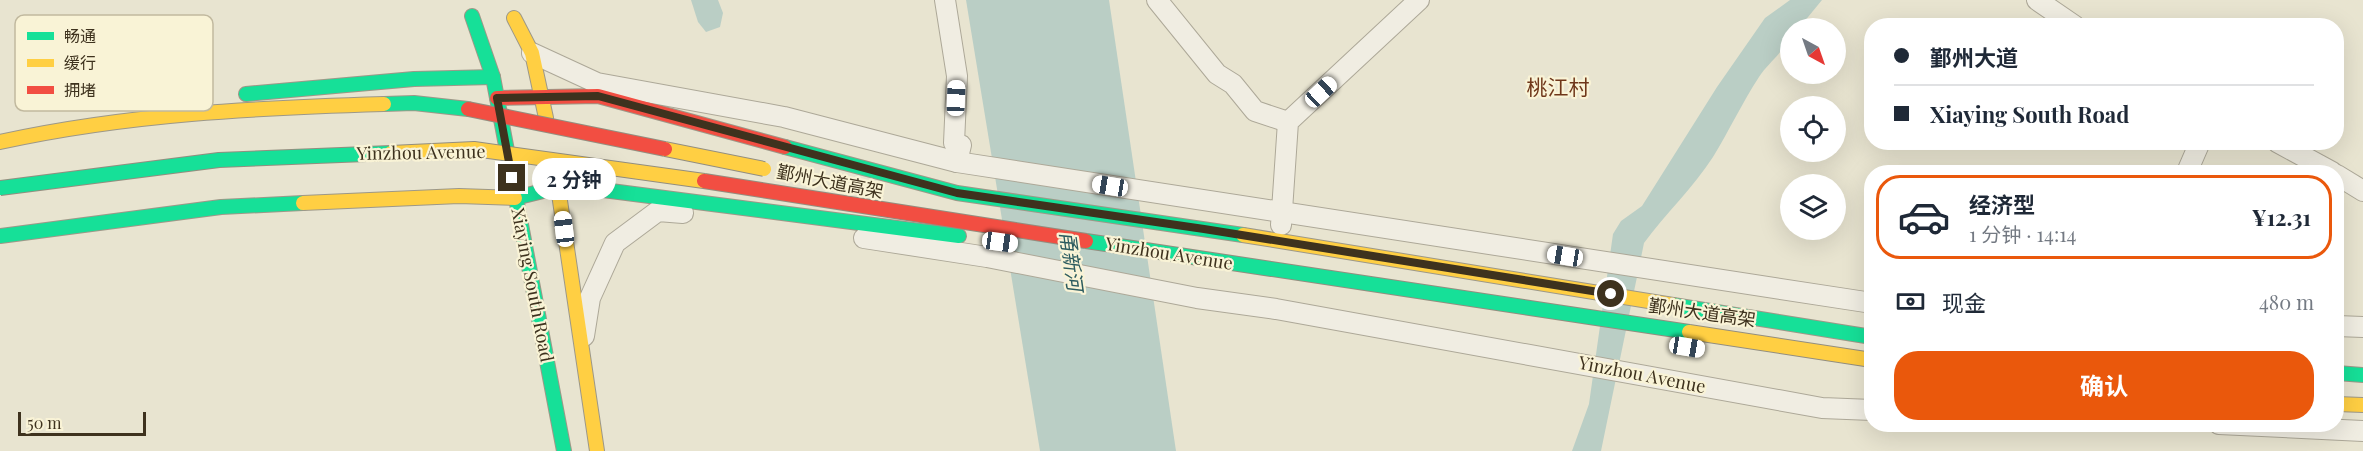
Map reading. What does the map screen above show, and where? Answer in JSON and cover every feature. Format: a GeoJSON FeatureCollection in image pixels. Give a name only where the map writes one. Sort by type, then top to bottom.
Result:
{"type":"FeatureCollection","features":[{"type":"Feature","properties":{"kind":"main road","name":"Xiaying South Road"},"geometry":{"type":"LineString","coordinates":[[472,16],[493,77],[564,451]]}},
{"type":"Feature","properties":{"kind":"main road","name":"Xiaying South Road"},"geometry":{"type":"LineString","coordinates":[[514,18],[532,52],[551,144],[559,188],[580,355],[597,451]]}},
{"type":"Feature","properties":{"kind":"main road"},"geometry":{"type":"LineString","coordinates":[[213,99],[414,79],[493,77]]}},
{"type":"Feature","properties":{"kind":"main road"},"geometry":{"type":"LineString","coordinates":[[497,98],[598,96],[957,193],[1204,229],[1864,336]]}},
{"type":"Feature","properties":{"kind":"main road","name":"鄞州大道高架"},"geometry":{"type":"LineString","coordinates":[[0,142],[68,128],[236,110],[414,103],[468,110],[781,172]]}},
{"type":"Feature","properties":{"kind":"main road"},"geometry":{"type":"LineString","coordinates":[[11,125],[120,111]]}},
{"type":"Feature","properties":{"kind":"main road","name":"Yinzhou Avenue"},"geometry":{"type":"LineString","coordinates":[[0,189],[219,160],[474,149],[663,174],[1099,243],[1864,359]]}},
{"type":"Feature","properties":{"kind":"main road"},"geometry":{"type":"LineString","coordinates":[[0,236],[220,207],[459,196],[515,198],[559,188],[603,190],[977,239]]}},
{"type":"Feature","properties":{"kind":"main road","name":"鄞州大道高架"},"geometry":{"type":"LineString","coordinates":[[932,202],[1864,336]]}},
{"type":"Feature","properties":{"kind":"main road","name":"Yinzhou Avenue"},"geometry":{"type":"LineString","coordinates":[[1001,242],[1542,324]]}},
{"type":"Feature","properties":{"kind":"main road"},"geometry":{"type":"LineString","coordinates":[[2344,363],[2363,364]]}},
{"type":"Feature","properties":{"kind":"main road"},"geometry":{"type":"LineString","coordinates":[[2344,374],[2363,375]]}},
{"type":"Feature","properties":{"kind":"main road"},"geometry":{"type":"LineString","coordinates":[[2344,404],[2363,405]]}},
{"type":"Feature","properties":{"kind":"street"},"geometry":{"type":"LineString","coordinates":[[945,0],[957,76],[954,143],[961,145],[957,162]]}},
{"type":"Feature","properties":{"kind":"street"},"geometry":{"type":"LineString","coordinates":[[1157,0],[1218,74],[1233,84],[1255,111],[1288,123]]}},
{"type":"Feature","properties":{"kind":"street"},"geometry":{"type":"LineString","coordinates":[[1280,241],[1288,123],[1419,0]]}},
{"type":"Feature","properties":{"kind":"street"},"geometry":{"type":"LineString","coordinates":[[2037,0],[2063,18]]}},
{"type":"Feature","properties":{"kind":"street"},"geometry":{"type":"LineString","coordinates":[[532,52],[597,83],[784,117],[957,162],[1864,302]]}},
{"type":"Feature","properties":{"kind":"street"},"geometry":{"type":"LineString","coordinates":[[2190,165],[2197,150]]}},
{"type":"Feature","properties":{"kind":"street"},"geometry":{"type":"LineString","coordinates":[[2292,150],[2319,165]]}},
{"type":"Feature","properties":{"kind":"street"},"geometry":{"type":"LineString","coordinates":[[2344,179],[2363,190]]}},
{"type":"Feature","properties":{"kind":"street","name":"Yinzhou Avenue"},"geometry":{"type":"LineString","coordinates":[[580,355],[590,298],[615,243],[658,211],[704,214],[987,257],[1197,298],[1345,321],[1822,408],[1864,410]]}},
{"type":"Feature","properties":{"kind":"street"},"geometry":{"type":"LineString","coordinates":[[2344,326],[2363,327]]}},
{"type":"Feature","properties":{"kind":"street"},"geometry":{"type":"LineString","coordinates":[[2344,429],[2363,430]]}},
{"type":"Feature","properties":{"kind":"water"},"geometry":{"type":"Polygon","coordinates":[[[691,0],[718,0],[723,13],[720,27],[706,32],[698,22],[691,0]]]}},
{"type":"Feature","properties":{"kind":"water","name":"甬新河"},"geometry":{"type":"Polygon","coordinates":[[[966,0],[1109,0],[1176,451],[1040,451],[966,0]]]}},
{"type":"Feature","properties":{"kind":"water"},"geometry":{"type":"Polygon","coordinates":[[[1790,0],[1822,0],[1807,18],[1780,18],[1780,52],[1759,77],[1713,157],[1644,243],[1601,451],[1572,451],[1589,404],[1613,234],[1621,221],[1642,206],[1717,87],[1765,18],[1790,0]]]}},
{"type":"Feature","properties":{"kind":"traffic: fast"},"geometry":{"type":"LineString","coordinates":[[472,16],[493,77],[564,451]]}},
{"type":"Feature","properties":{"kind":"traffic: fast"},"geometry":{"type":"LineString","coordinates":[[246,94],[414,79],[493,77]]}},
{"type":"Feature","properties":{"kind":"traffic: fast"},"geometry":{"type":"LineString","coordinates":[[384,104],[414,103],[468,109]]}},
{"type":"Feature","properties":{"kind":"traffic: fast"},"geometry":{"type":"LineString","coordinates":[[785,147],[957,193],[1243,235]]}},
{"type":"Feature","properties":{"kind":"traffic: fast"},"geometry":{"type":"LineString","coordinates":[[0,188],[219,160],[391,153]]}},
{"type":"Feature","properties":{"kind":"traffic: fast"},"geometry":{"type":"LineString","coordinates":[[515,198],[559,187],[603,190],[959,236]]}},
{"type":"Feature","properties":{"kind":"traffic: fast"},"geometry":{"type":"LineString","coordinates":[[0,236],[221,207],[303,203]]}},
{"type":"Feature","properties":{"kind":"traffic: fast"},"geometry":{"type":"LineString","coordinates":[[1086,241],[1689,332]]}},
{"type":"Feature","properties":{"kind":"traffic: fast"},"geometry":{"type":"LineString","coordinates":[[1673,305],[1864,336]]}},
{"type":"Feature","properties":{"kind":"traffic: fast"},"geometry":{"type":"LineString","coordinates":[[2344,374],[2363,375]]}},
{"type":"Feature","properties":{"kind":"traffic: slow"},"geometry":{"type":"LineString","coordinates":[[514,18],[532,53],[546,118]]}},
{"type":"Feature","properties":{"kind":"traffic: slow"},"geometry":{"type":"LineString","coordinates":[[0,142],[95,125],[191,114],[384,104]]}},
{"type":"Feature","properties":{"kind":"traffic: slow"},"geometry":{"type":"LineString","coordinates":[[391,153],[474,149],[704,181]]}},
{"type":"Feature","properties":{"kind":"traffic: slow"},"geometry":{"type":"LineString","coordinates":[[665,149],[764,169]]}},
{"type":"Feature","properties":{"kind":"traffic: slow"},"geometry":{"type":"LineString","coordinates":[[555,167],[597,451]]}},
{"type":"Feature","properties":{"kind":"traffic: slow"},"geometry":{"type":"LineString","coordinates":[[303,203],[459,196],[515,198]]}},
{"type":"Feature","properties":{"kind":"traffic: slow"},"geometry":{"type":"LineString","coordinates":[[1243,235],[1673,305]]}},
{"type":"Feature","properties":{"kind":"traffic: slow"},"geometry":{"type":"LineString","coordinates":[[1689,332],[1864,359]]}},
{"type":"Feature","properties":{"kind":"traffic: slow"},"geometry":{"type":"LineString","coordinates":[[2344,404],[2363,405]]}},
{"type":"Feature","properties":{"kind":"traffic: jam"},"geometry":{"type":"LineString","coordinates":[[497,98],[598,96],[785,147]]}},
{"type":"Feature","properties":{"kind":"traffic: jam"},"geometry":{"type":"LineString","coordinates":[[468,109],[665,149]]}},
{"type":"Feature","properties":{"kind":"traffic: jam"},"geometry":{"type":"LineString","coordinates":[[704,181],[1086,241]]}},
{"type":"Feature","properties":{"kind":"district","name":"桃江村"},"geometry":{"type":"Point","coordinates":[1558,88]}},
{"type":"Feature","properties":{"kind":"route"},"geometry":{"type":"LineString","coordinates":[[512,178],[497,98],[598,96],[957,193],[1204,229],[1611,294]]}}]}
